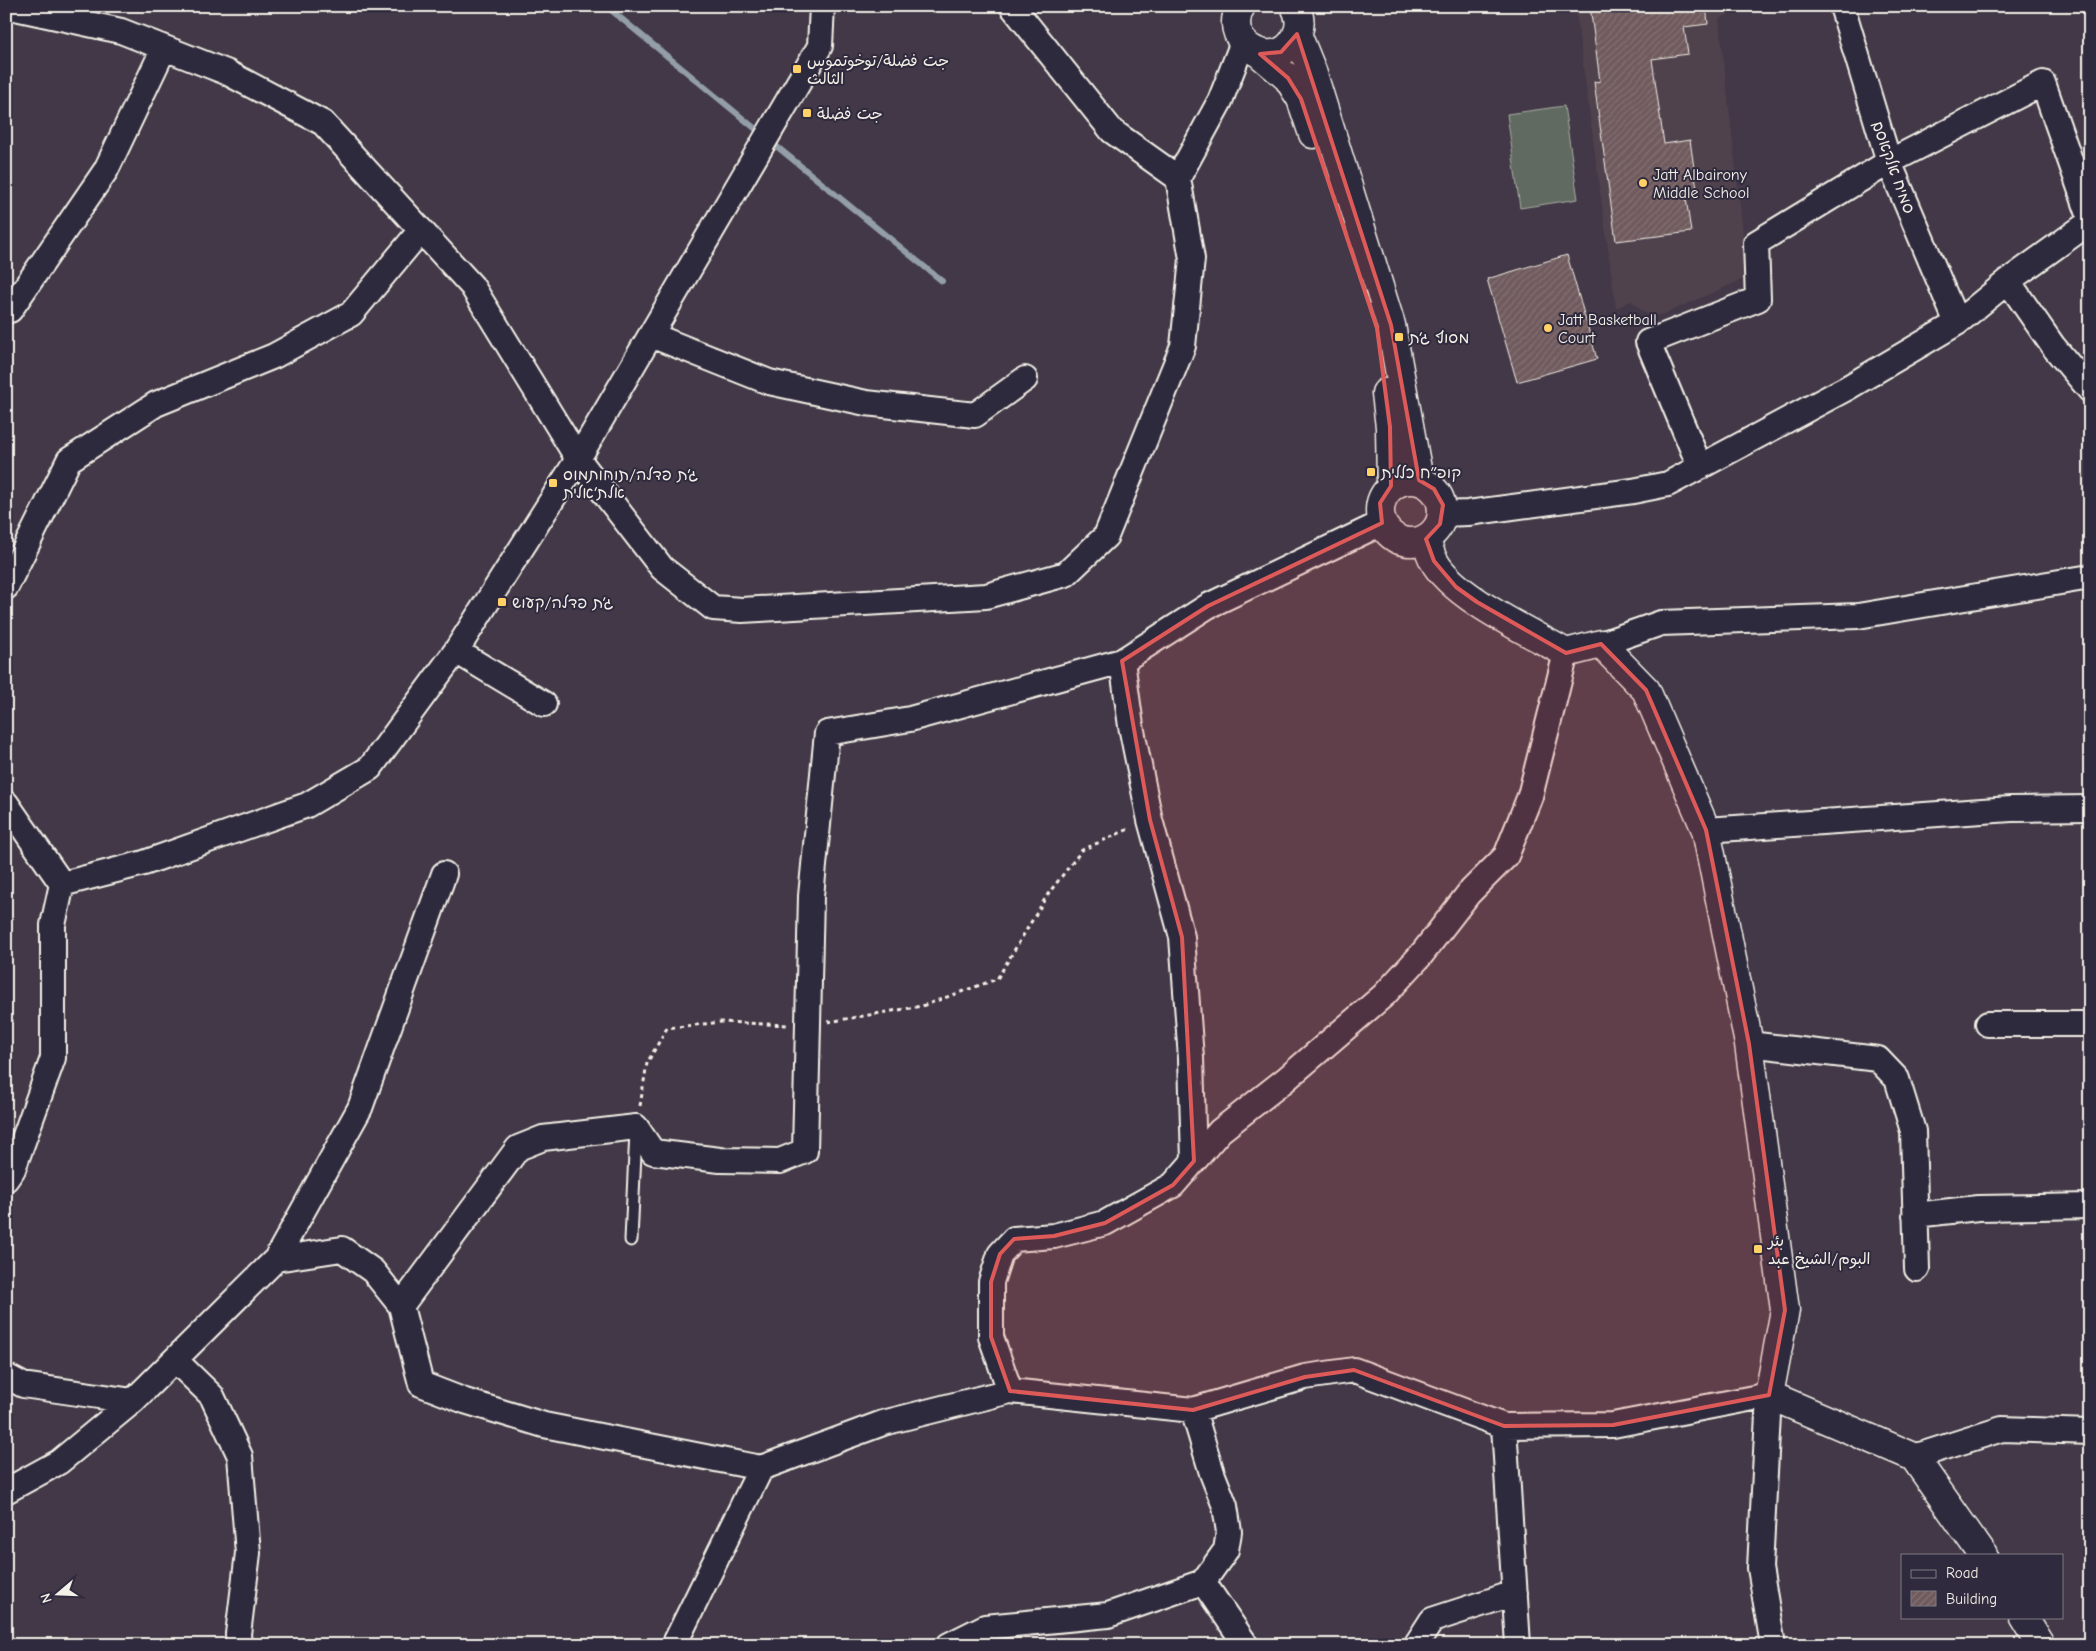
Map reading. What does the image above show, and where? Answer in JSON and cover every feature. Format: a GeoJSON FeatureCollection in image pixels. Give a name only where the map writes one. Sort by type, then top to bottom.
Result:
{"type":"FeatureCollection","features":[{"type":"Feature","properties":{"kind":"street"},"geometry":{"type":"LineString","coordinates":[[6,6],[121,31],[226,72],[323,123],[472,286],[578,459],[662,568],[713,608],[752,609],[986,596],[1066,574],[1106,536],[1183,346],[1192,259],[1178,178],[1251,48]]}},
{"type":"Feature","properties":{"kind":"street"},"geometry":{"type":"LineString","coordinates":[[62,884],[144,863],[306,805],[370,768],[456,651],[578,459],[820,46],[822,6]]}},
{"type":"Feature","properties":{"kind":"street"},"geometry":{"type":"LineString","coordinates":[[1012,6],[1112,131],[1178,178]]}},
{"type":"Feature","properties":{"kind":"street"},"geometry":{"type":"LineString","coordinates":[[1242,6],[1236,22],[1238,33],[1251,48],[1288,78],[1301,99],[1377,328],[1390,427],[1392,486]]}},
{"type":"Feature","properties":{"kind":"street"},"geometry":{"type":"LineString","coordinates":[[1251,48],[1271,55],[1281,52],[1290,46],[1297,34],[1299,19],[1295,6]]}},
{"type":"Feature","properties":{"kind":"street","name":"סמיח אלקאסם"},"geometry":{"type":"LineString","coordinates":[[1842,6],[1889,162],[1958,323]]}},
{"type":"Feature","properties":{"kind":"street"},"geometry":{"type":"LineString","coordinates":[[1297,34],[1312,71],[1391,325],[1419,480]]}},
{"type":"Feature","properties":{"kind":"street"},"geometry":{"type":"LineString","coordinates":[[10,310],[106,170],[164,48]]}},
{"type":"Feature","properties":{"kind":"street"},"geometry":{"type":"LineString","coordinates":[[1700,468],[1648,342],[1758,299],[1756,243],[1889,162],[2043,83],[2090,217]]}},
{"type":"Feature","properties":{"kind":"street"},"geometry":{"type":"LineString","coordinates":[[1443,514],[1468,513],[1633,491],[1668,484],[1847,388],[1958,323],[2008,281],[2090,222]]}},
{"type":"Feature","properties":{"kind":"street"},"geometry":{"type":"LineString","coordinates":[[6,588],[68,460],[156,404],[274,356],[351,314],[421,230]]}},
{"type":"Feature","properties":{"kind":"street"},"geometry":{"type":"LineString","coordinates":[[2008,281],[2053,346],[2090,390]]}},
{"type":"Feature","properties":{"kind":"street"},"geometry":{"type":"LineString","coordinates":[[651,335],[769,382],[866,403],[975,415],[1025,378]]}},
{"type":"Feature","properties":{"kind":"street"},"geometry":{"type":"LineString","coordinates":[[1419,480],[1427,483],[1440,497],[1443,514],[1437,529],[1426,539],[1416,542],[1405,542],[1388,532],[1382,523],[1380,503],[1385,493],[1400,481],[1419,480]]}},
{"type":"Feature","properties":{"kind":"street"},"geometry":{"type":"LineString","coordinates":[[401,1306],[518,1148],[543,1138],[636,1127],[654,1152],[720,1160],[780,1160],[804,1152],[812,896],[827,733],[910,718],[1122,661],[1208,606],[1382,523]]}},
{"type":"Feature","properties":{"kind":"street"},"geometry":{"type":"LineString","coordinates":[[1426,539],[1434,561],[1456,587],[1477,602],[1566,653],[1601,644],[1661,623],[1858,616],[2090,577]]}},
{"type":"Feature","properties":{"kind":"street"},"geometry":{"type":"LineString","coordinates":[[1601,644],[1646,690],[1706,830],[1749,1044],[1785,1310],[1769,1395],[1760,1568],[1773,1645]]}},
{"type":"Feature","properties":{"kind":"street"},"geometry":{"type":"LineString","coordinates":[[456,651],[544,704]]}},
{"type":"Feature","properties":{"kind":"street"},"geometry":{"type":"LineString","coordinates":[[1010,1391],[991,1337],[992,1282],[1000,1254],[1014,1238],[1054,1236],[1105,1223],[1173,1185],[1220,1131],[1285,1080],[1384,994],[1421,955],[1470,893],[1506,856],[1530,796],[1566,653]]}},
{"type":"Feature","properties":{"kind":"street"},"geometry":{"type":"LineString","coordinates":[[1122,661],[1131,726],[1150,820],[1182,937],[1191,1058],[1194,1161]]}},
{"type":"Feature","properties":{"kind":"street"},"geometry":{"type":"LineString","coordinates":[[6,803],[62,884],[53,925],[53,1058],[13,1169],[6,1178]]}},
{"type":"Feature","properties":{"kind":"street"},"geometry":{"type":"LineString","coordinates":[[1706,830],[2011,809],[2090,808]]}},
{"type":"Feature","properties":{"kind":"street"},"geometry":{"type":"LineString","coordinates":[[6,1492],[59,1462],[133,1401],[276,1259],[360,1108],[444,874]]}},
{"type":"Feature","properties":{"kind":"street"},"geometry":{"type":"LineString","coordinates":[[1988,1024],[2090,1024]]}},
{"type":"Feature","properties":{"kind":"street"},"geometry":{"type":"LineString","coordinates":[[1749,1044],[1878,1058],[1897,1079],[1913,1131],[1917,1269]]}},
{"type":"Feature","properties":{"kind":"street"},"geometry":{"type":"LineString","coordinates":[[1915,1215],[1978,1208],[2090,1206]]}},
{"type":"Feature","properties":{"kind":"street"},"geometry":{"type":"LineString","coordinates":[[276,1259],[342,1249],[373,1271],[401,1306],[422,1384],[465,1401],[544,1425],[761,1468],[883,1423],[1010,1391],[1193,1410],[1305,1377],[1354,1370],[1504,1426],[1613,1425],[1769,1395],[1914,1457],[1982,1554]]}},
{"type":"Feature","properties":{"kind":"street"},"geometry":{"type":"LineString","coordinates":[[175,1360],[212,1396],[240,1456],[248,1553],[238,1634],[239,1645]]}},
{"type":"Feature","properties":{"kind":"street"},"geometry":{"type":"LineString","coordinates":[[6,1376],[23,1385],[133,1401]]}},
{"type":"Feature","properties":{"kind":"street"},"geometry":{"type":"LineString","coordinates":[[949,1645],[985,1627],[1108,1615],[1203,1582],[1226,1550],[1229,1532],[1225,1506],[1212,1473],[1193,1410]]}},
{"type":"Feature","properties":{"kind":"street"},"geometry":{"type":"LineString","coordinates":[[1504,1426],[1518,1645]]}},
{"type":"Feature","properties":{"kind":"street"},"geometry":{"type":"LineString","coordinates":[[1914,1457],[2002,1429],[2090,1432]]}},
{"type":"Feature","properties":{"kind":"street"},"geometry":{"type":"LineString","coordinates":[[674,1645],[761,1468]]}},
{"type":"Feature","properties":{"kind":"street"},"geometry":{"type":"LineString","coordinates":[[1203,1582],[1246,1645]]}},
{"type":"Feature","properties":{"kind":"street"},"geometry":{"type":"LineString","coordinates":[[1416,1645],[1432,1620],[1515,1593]]}},
{"type":"Feature","properties":{"kind":"street"},"geometry":{"type":"LineString","coordinates":[[2025,1618],[2041,1645]]}},
{"type":"Feature","properties":{"kind":"lane"},"geometry":{"type":"LineString","coordinates":[[631,1240],[636,1127]]}},
{"type":"Feature","properties":{"kind":"path"},"geometry":{"type":"LineString","coordinates":[[636,1127],[648,1063],[667,1028],[722,1022],[807,1026],[922,1006],[997,979],[1048,894],[1082,850],[1150,820]]}},
{"type":"Feature","properties":{"kind":"highlighted area"},"geometry":{"type":"Polygon","coordinates":[[[1297,34],[1391,325],[1419,480],[1434,489],[1443,505],[1440,524],[1426,539],[1434,561],[1456,587],[1477,602],[1566,653],[1601,644],[1646,690],[1706,830],[1749,1044],[1785,1310],[1769,1395],[1613,1425],[1504,1426],[1354,1370],[1305,1377],[1193,1410],[1010,1391],[991,1337],[991,1282],[1000,1254],[1014,1239],[1054,1236],[1105,1223],[1173,1185],[1194,1161],[1182,937],[1150,820],[1122,661],[1208,606],[1382,523],[1380,503],[1391,486],[1390,427],[1377,328],[1301,99],[1288,78],[1260,54],[1281,52],[1297,34]]]}},
{"type":"Feature","properties":{"kind":"shaded area"},"geometry":{"type":"Polygon","coordinates":[[[1575,6],[1747,6],[1719,19],[1748,277],[1664,314],[1653,316],[1645,313],[1631,301],[1616,308],[1575,6]]]}},
{"type":"Feature","properties":{"kind":"shaded area"},"geometry":{"type":"Polygon","coordinates":[[[1564,106],[1578,199],[1520,208],[1507,114],[1564,106]]]}},
{"type":"Feature","properties":{"kind":"building"},"geometry":{"type":"Polygon","coordinates":[[[1590,6],[1706,6],[1708,24],[1684,27],[1688,54],[1652,59],[1664,144],[1690,140],[1697,189],[1685,191],[1691,232],[1616,241],[1594,82],[1600,81],[1590,6]]]}},
{"type":"Feature","properties":{"kind":"building"},"geometry":{"type":"Polygon","coordinates":[[[1567,255],[1597,359],[1517,382],[1487,279],[1567,255]]]}},
{"type":"Feature","properties":{"kind":"waterway"},"geometry":{"type":"LineString","coordinates":[[606,6],[763,135]]}},
{"type":"Feature","properties":{"kind":"waterway"},"geometry":{"type":"LineString","coordinates":[[770,141],[942,281]]}},
{"type":"Feature","properties":{"kind":"place","name":"جت فضلة/توخوتموس الثالث"},"geometry":{"type":"Point","coordinates":[797,69]}},
{"type":"Feature","properties":{"kind":"place","name":"جت فضلة"},"geometry":{"type":"Point","coordinates":[807,113]}},
{"type":"Feature","properties":{"kind":"place","name":"Jatt Albairony Middle School"},"geometry":{"type":"Point","coordinates":[1643,183]}},
{"type":"Feature","properties":{"kind":"place","name":"Jatt Basketball Court"},"geometry":{"type":"Point","coordinates":[1548,328]}},
{"type":"Feature","properties":{"kind":"place","name":"מסוף ג׳ת"},"geometry":{"type":"Point","coordinates":[1399,337]}},
{"type":"Feature","properties":{"kind":"place","name":"קופ״ח כללית"},"geometry":{"type":"Point","coordinates":[1371,472]}},
{"type":"Feature","properties":{"kind":"place","name":"ג׳ת פדלה/תוחותמוס אלת׳אלית"},"geometry":{"type":"Point","coordinates":[553,483]}},
{"type":"Feature","properties":{"kind":"place","name":"ג׳ת פדלה/קעוש"},"geometry":{"type":"Point","coordinates":[502,602]}},
{"type":"Feature","properties":{"kind":"place","name":"بئر البوم/الشيخ عبد"},"geometry":{"type":"Point","coordinates":[1758,1249]}}]}
